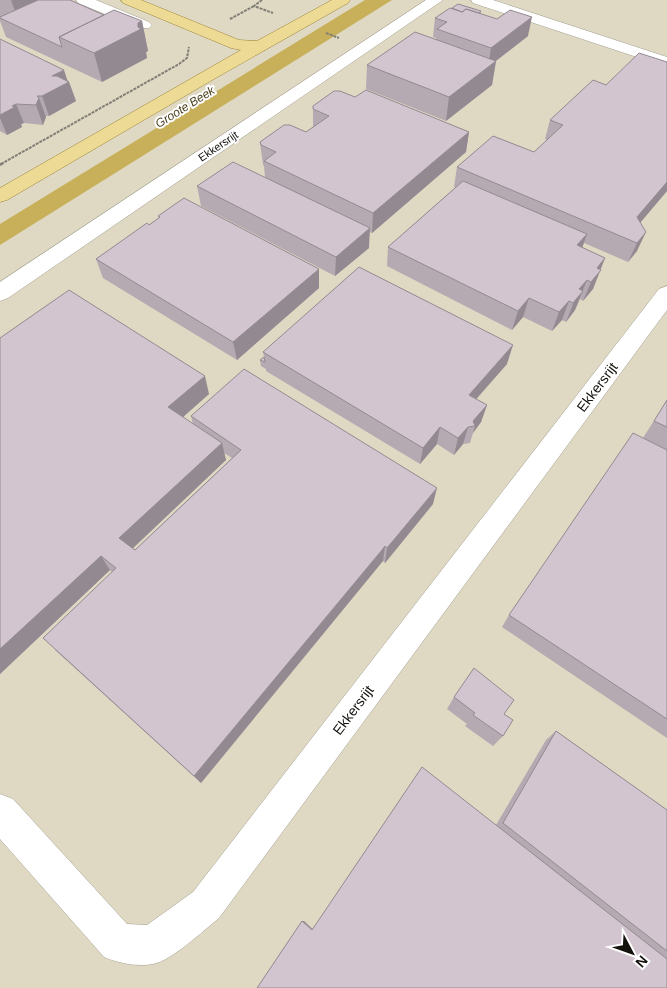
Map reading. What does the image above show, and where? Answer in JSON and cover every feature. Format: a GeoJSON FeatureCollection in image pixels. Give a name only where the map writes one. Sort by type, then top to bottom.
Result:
{"type":"FeatureCollection","features":[{"type":"Feature","properties":{"kind":"main road"},"geometry":{"type":"LineString","coordinates":[[128,0],[237,45]]}},
{"type":"Feature","properties":{"kind":"main road"},"geometry":{"type":"LineString","coordinates":[[0,180],[237,45],[343,0]]}},
{"type":"Feature","properties":{"kind":"main road"},"geometry":{"type":"LineString","coordinates":[[0,196],[304,5]]}},
{"type":"Feature","properties":{"kind":"street"},"geometry":{"type":"LineString","coordinates":[[83,0],[144,24]]}},
{"type":"Feature","properties":{"kind":"street","name":"Ekkersrijt"},"geometry":{"type":"LineString","coordinates":[[0,293],[436,0]]}},
{"type":"Feature","properties":{"kind":"street"},"geometry":{"type":"LineString","coordinates":[[478,0],[667,62]]}},
{"type":"Feature","properties":{"kind":"street","name":"Ekkersrijt"},"geometry":{"type":"LineString","coordinates":[[0,812],[118,943],[154,945],[206,905],[667,294]]}},
{"type":"Feature","properties":{"kind":"path"},"geometry":{"type":"LineString","coordinates":[[0,165],[187,58],[190,48],[144,24]]}},
{"type":"Feature","properties":{"kind":"shaded area"},"geometry":{"type":"Polygon","coordinates":[[[0,0],[667,0],[667,988],[0,988],[0,0]]]}},
{"type":"Feature","properties":{"kind":"shaded area"},"geometry":{"type":"Polygon","coordinates":[[[365,0],[392,0],[0,245],[0,224],[365,0]]]}},
{"type":"Feature","properties":{"kind":"building"},"geometry":{"type":"Polygon","coordinates":[[[38,0],[70,0],[104,15],[59,37],[62,47],[0,18],[38,0]]]}},
{"type":"Feature","properties":{"kind":"building"},"geometry":{"type":"Polygon","coordinates":[[[458,4],[481,11],[479,13],[466,9],[462,12],[452,8],[458,4]]]}},
{"type":"Feature","properties":{"kind":"building"},"geometry":{"type":"Polygon","coordinates":[[[450,8],[462,12],[466,9],[497,19],[510,10],[532,17],[491,48],[437,29],[447,22],[435,18],[450,8]]]}},
{"type":"Feature","properties":{"kind":"building"},"geometry":{"type":"Polygon","coordinates":[[[114,10],[142,21],[138,23],[138,27],[141,29],[94,53],[59,37],[114,10]]]}},
{"type":"Feature","properties":{"kind":"building"},"geometry":{"type":"Polygon","coordinates":[[[415,32],[496,61],[449,97],[367,65],[415,32]]]}},
{"type":"Feature","properties":{"kind":"building"},"geometry":{"type":"Polygon","coordinates":[[[0,39],[64,70],[52,76],[57,76],[69,82],[42,96],[37,96],[39,98],[36,105],[16,104],[12,106],[15,107],[0,115],[0,39]]]}},
{"type":"Feature","properties":{"kind":"building"},"geometry":{"type":"Polygon","coordinates":[[[639,53],[667,62],[667,182],[637,217],[646,232],[637,243],[457,167],[493,136],[534,152],[563,125],[550,120],[593,80],[606,85],[639,53]]]}},
{"type":"Feature","properties":{"kind":"building"},"geometry":{"type":"Polygon","coordinates":[[[366,90],[469,132],[373,213],[264,161],[276,152],[261,145],[260,142],[284,125],[290,125],[306,132],[329,116],[313,109],[313,106],[334,91],[340,91],[355,97],[366,90]]]}},
{"type":"Feature","properties":{"kind":"building"},"geometry":{"type":"Polygon","coordinates":[[[233,162],[370,228],[336,257],[197,186],[233,162]]]}},
{"type":"Feature","properties":{"kind":"building"},"geometry":{"type":"Polygon","coordinates":[[[463,181],[587,234],[577,245],[605,258],[597,268],[601,270],[591,282],[587,280],[579,289],[583,291],[573,303],[569,301],[559,312],[529,298],[518,311],[388,247],[463,181]]]}},
{"type":"Feature","properties":{"kind":"building"},"geometry":{"type":"Polygon","coordinates":[[[184,198],[319,269],[233,342],[96,259],[147,223],[149,225],[160,217],[158,216],[184,198]]]}},
{"type":"Feature","properties":{"kind":"building"},"geometry":{"type":"Polygon","coordinates":[[[359,267],[513,345],[469,395],[487,405],[473,421],[475,426],[468,427],[458,438],[440,427],[423,448],[263,352],[359,267]]]}},
{"type":"Feature","properties":{"kind":"building"},"geometry":{"type":"Polygon","coordinates":[[[69,290],[205,376],[168,407],[222,443],[119,538],[135,550],[241,450],[191,416],[244,369],[437,488],[387,548],[385,546],[194,776],[43,638],[116,568],[101,556],[0,649],[0,338],[69,290]]]}},
{"type":"Feature","properties":{"kind":"building"},"geometry":{"type":"Polygon","coordinates":[[[667,400],[667,427],[654,421],[667,400]]]}},
{"type":"Feature","properties":{"kind":"building"},"geometry":{"type":"Polygon","coordinates":[[[633,433],[667,450],[667,719],[509,615],[633,433]]]}},
{"type":"Feature","properties":{"kind":"building"},"geometry":{"type":"Polygon","coordinates":[[[474,668],[514,700],[504,714],[513,720],[503,736],[473,715],[475,713],[454,697],[474,668]]]}},
{"type":"Feature","properties":{"kind":"building"},"geometry":{"type":"Polygon","coordinates":[[[556,731],[667,810],[667,951],[503,823],[556,731]]]}},
{"type":"Feature","properties":{"kind":"building"},"geometry":{"type":"Polygon","coordinates":[[[422,767],[667,959],[667,988],[257,988],[302,921],[312,930],[422,767]]]}},
{"type":"Feature","properties":{"kind":"water label","name":"Groote Beek"},"geometry":{"type":"Point","coordinates":[185,107]}}]}
